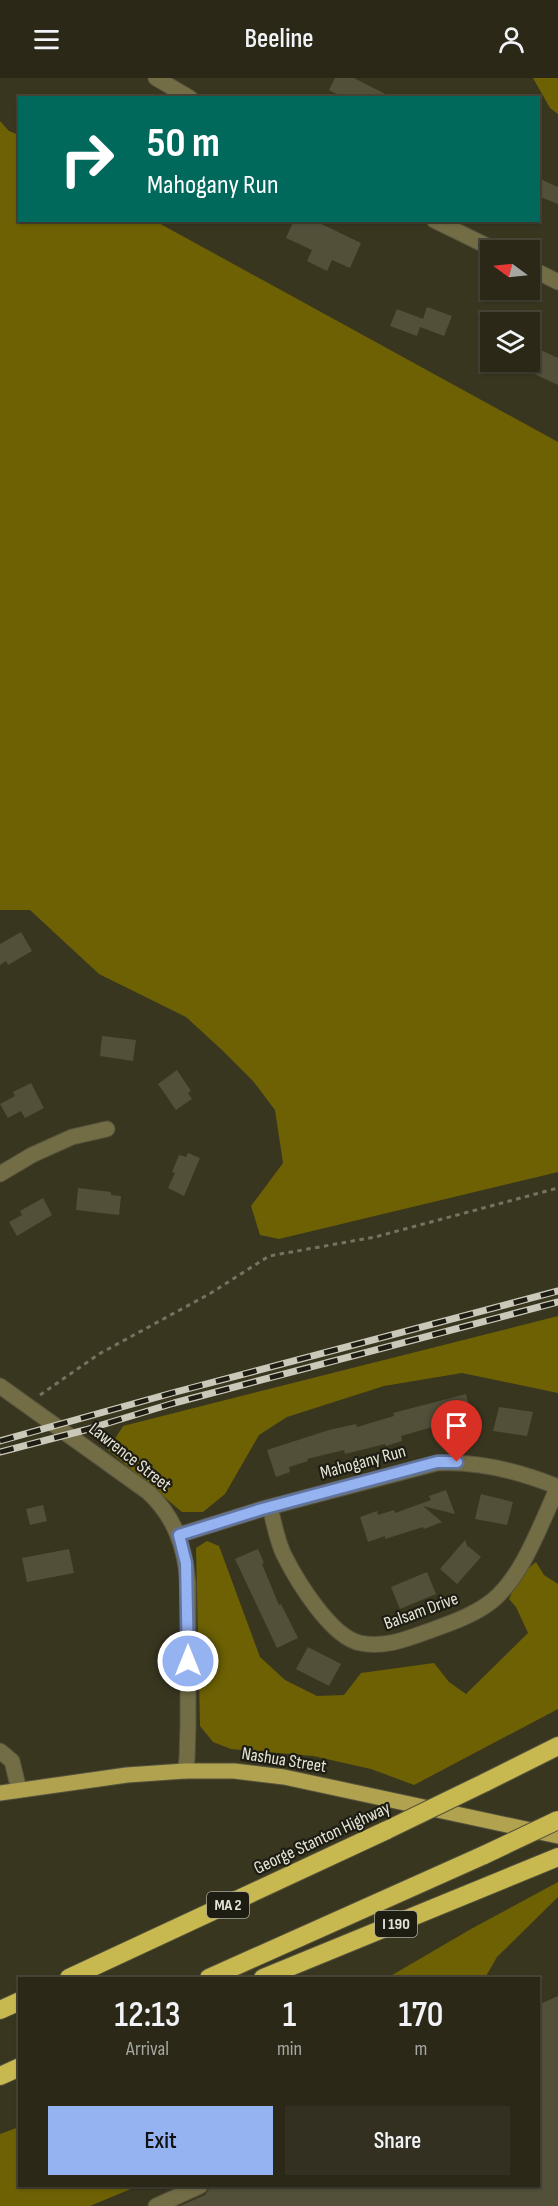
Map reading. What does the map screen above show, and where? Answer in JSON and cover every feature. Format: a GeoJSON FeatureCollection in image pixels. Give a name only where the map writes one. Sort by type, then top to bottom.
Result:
{"type":"FeatureCollection","features":[{"type":"Feature","properties":{"kind":"highway","name":"George Stanton Highway"},"geometry":{"type":"LineString","coordinates":[[71,1977],[387,1830],[558,1746]]}},
{"type":"Feature","properties":{"kind":"highway"},"geometry":{"type":"LineString","coordinates":[[211,1977],[558,1821]]}},
{"type":"Feature","properties":{"kind":"highway","name":"I 190"},"geometry":{"type":"LineString","coordinates":[[265,1977],[558,1857]]}},
{"type":"Feature","properties":{"kind":"highway"},"geometry":{"type":"LineString","coordinates":[[0,2010],[18,2002]]}},
{"type":"Feature","properties":{"kind":"highway"},"geometry":{"type":"LineString","coordinates":[[0,2078],[18,2068]]}},
{"type":"Feature","properties":{"kind":"highway"},"geometry":{"type":"LineString","coordinates":[[0,2078],[18,2073]]}},
{"type":"Feature","properties":{"kind":"main road","name":"Nashua Street"},"geometry":{"type":"LineString","coordinates":[[0,1793],[127,1774],[234,1771],[284,1777],[558,1836]]}},
{"type":"Feature","properties":{"kind":"street"},"geometry":{"type":"LineString","coordinates":[[156,78],[187,96]]}},
{"type":"Feature","properties":{"kind":"street"},"geometry":{"type":"LineString","coordinates":[[438,222],[480,243]]}},
{"type":"Feature","properties":{"kind":"street"},"geometry":{"type":"LineString","coordinates":[[540,272],[558,282]]}},
{"type":"Feature","properties":{"kind":"street"},"geometry":{"type":"LineString","coordinates":[[0,1174],[32,1155],[72,1137],[107,1129]]}},
{"type":"Feature","properties":{"kind":"street","name":"Lawrence Street"},"geometry":{"type":"LineString","coordinates":[[0,1386],[148,1492],[161,1505],[179,1535],[186,1563],[188,1584],[187,1736],[184,1771]]}},
{"type":"Feature","properties":{"kind":"street","name":"Mahogany Run"},"geometry":{"type":"LineString","coordinates":[[179,1535],[270,1507],[437,1462],[485,1465],[535,1477],[558,1488]]}},
{"type":"Feature","properties":{"kind":"street","name":"Balsam Drive"},"geometry":{"type":"LineString","coordinates":[[270,1507],[284,1554],[313,1603],[349,1640],[384,1645],[444,1626],[492,1601],[523,1561],[558,1488]]}},
{"type":"Feature","properties":{"kind":"street"},"geometry":{"type":"LineString","coordinates":[[0,1751],[12,1761],[20,1790]]}},
{"type":"Feature","properties":{"kind":"street"},"geometry":{"type":"LineString","coordinates":[[156,2206],[198,2187]]}},
{"type":"Feature","properties":{"kind":"path"},"geometry":{"type":"LineString","coordinates":[[26,1405],[99,1354],[211,1293],[268,1256],[375,1237],[558,1188]]}},
{"type":"Feature","properties":{"kind":"shaded area"},"geometry":{"type":"Polygon","coordinates":[[[533,78],[558,78],[558,114],[550,108],[533,78]]]}},
{"type":"Feature","properties":{"kind":"shaded area"},"geometry":{"type":"Polygon","coordinates":[[[0,121],[9,131],[18,135],[18,222],[157,222],[558,442],[558,1172],[279,1239],[260,1235],[251,1206],[283,1163],[275,1110],[253,1081],[186,1017],[99,974],[30,910],[0,910],[0,121]]]}},
{"type":"Feature","properties":{"kind":"shaded area"},"geometry":{"type":"Polygon","coordinates":[[[558,1316],[558,1393],[462,1373],[384,1386],[287,1417],[259,1435],[225,1494],[203,1512],[182,1512],[108,1450],[123,1426],[558,1316]]]}},
{"type":"Feature","properties":{"kind":"shaded area"},"geometry":{"type":"Polygon","coordinates":[[[207,1541],[219,1546],[260,1657],[285,1680],[317,1696],[344,1695],[361,1673],[434,1663],[449,1682],[466,1694],[528,1633],[516,1607],[509,1599],[520,1575],[536,1562],[544,1575],[558,1584],[558,1709],[414,1785],[371,1769],[313,1756],[231,1749],[213,1742],[200,1726],[196,1548],[207,1541]]]}},
{"type":"Feature","properties":{"kind":"shaded area"},"geometry":{"type":"Polygon","coordinates":[[[558,1882],[558,1897],[497,1957],[486,1977],[389,1977],[558,1882]]]}},
{"type":"Feature","properties":{"kind":"shaded area"},"geometry":{"type":"Polygon","coordinates":[[[18,2127],[18,2187],[136,2187],[90,2206],[0,2206],[0,2134],[18,2127]]]}},
{"type":"Feature","properties":{"kind":"building"},"geometry":{"type":"Polygon","coordinates":[[[335,78],[354,78],[389,96],[340,96],[329,90],[335,78]]]}},
{"type":"Feature","properties":{"kind":"building"},"geometry":{"type":"Polygon","coordinates":[[[540,179],[558,187],[558,204],[540,197],[540,179]]]}},
{"type":"Feature","properties":{"kind":"building"},"geometry":{"type":"Polygon","coordinates":[[[293,222],[317,222],[361,243],[350,268],[332,260],[327,271],[307,261],[312,250],[286,238],[293,222]]]}},
{"type":"Feature","properties":{"kind":"building"},"geometry":{"type":"Polygon","coordinates":[[[427,307],[452,316],[444,336],[420,327],[417,336],[390,326],[397,309],[423,319],[427,307]]]}},
{"type":"Feature","properties":{"kind":"building"},"geometry":{"type":"Polygon","coordinates":[[[540,350],[558,358],[558,385],[530,372],[540,372],[540,350]]]}},
{"type":"Feature","properties":{"kind":"building"},"geometry":{"type":"Polygon","coordinates":[[[21,932],[32,951],[8,965],[6,961],[0,965],[0,944],[21,932]]]}},
{"type":"Feature","properties":{"kind":"building"},"geometry":{"type":"Polygon","coordinates":[[[102,1036],[136,1040],[133,1061],[100,1056],[102,1036]]]}},
{"type":"Feature","properties":{"kind":"building"},"geometry":{"type":"Polygon","coordinates":[[[177,1070],[191,1091],[188,1093],[192,1099],[176,1110],[158,1084],[177,1070]]]}},
{"type":"Feature","properties":{"kind":"building"},"geometry":{"type":"Polygon","coordinates":[[[31,1083],[44,1108],[25,1118],[21,1111],[8,1118],[0,1104],[15,1096],[13,1092],[31,1083]]]}},
{"type":"Feature","properties":{"kind":"building"},"geometry":{"type":"Polygon","coordinates":[[[188,1153],[200,1158],[184,1196],[168,1188],[175,1173],[172,1172],[179,1155],[186,1157],[188,1153]]]}},
{"type":"Feature","properties":{"kind":"building"},"geometry":{"type":"Polygon","coordinates":[[[78,1188],[111,1192],[111,1195],[121,1196],[119,1215],[76,1210],[78,1188]]]}},
{"type":"Feature","properties":{"kind":"building"},"geometry":{"type":"Polygon","coordinates":[[[43,1198],[52,1215],[17,1236],[9,1222],[22,1215],[20,1211],[43,1198]]]}},
{"type":"Feature","properties":{"kind":"building"},"geometry":{"type":"Polygon","coordinates":[[[466,1394],[473,1421],[457,1426],[456,1423],[440,1427],[440,1425],[401,1436],[402,1441],[386,1446],[385,1444],[345,1454],[344,1450],[307,1459],[308,1461],[289,1467],[290,1472],[276,1477],[267,1450],[329,1430],[356,1424],[357,1427],[394,1416],[393,1413],[466,1394]]]}},
{"type":"Feature","properties":{"kind":"building"},"geometry":{"type":"Polygon","coordinates":[[[499,1407],[533,1412],[527,1436],[493,1431],[499,1407]]]}},
{"type":"Feature","properties":{"kind":"building"},"geometry":{"type":"Polygon","coordinates":[[[446,1490],[455,1514],[423,1506],[442,1522],[424,1529],[423,1527],[368,1542],[360,1517],[377,1511],[378,1515],[394,1510],[395,1513],[431,1500],[429,1496],[446,1490]]]}},
{"type":"Feature","properties":{"kind":"building"},"geometry":{"type":"Polygon","coordinates":[[[481,1494],[513,1502],[507,1525],[475,1519],[481,1494]]]}},
{"type":"Feature","properties":{"kind":"building"},"geometry":{"type":"Polygon","coordinates":[[[43,1505],[47,1521],[30,1525],[26,1509],[43,1505]]]}},
{"type":"Feature","properties":{"kind":"building"},"geometry":{"type":"Polygon","coordinates":[[[465,1540],[468,1548],[468,1546],[481,1557],[457,1584],[440,1569],[465,1540]]]}},
{"type":"Feature","properties":{"kind":"building"},"geometry":{"type":"Polygon","coordinates":[[[69,1549],[74,1573],[27,1582],[22,1558],[69,1549]]]}},
{"type":"Feature","properties":{"kind":"building"},"geometry":{"type":"Polygon","coordinates":[[[258,1549],[279,1605],[281,1604],[298,1638],[277,1648],[235,1559],[258,1549]]]}},
{"type":"Feature","properties":{"kind":"building"},"geometry":{"type":"Polygon","coordinates":[[[427,1572],[436,1594],[400,1609],[391,1587],[427,1572]]]}},
{"type":"Feature","properties":{"kind":"building"},"geometry":{"type":"Polygon","coordinates":[[[308,1647],[341,1664],[329,1686],[296,1669],[308,1647]]]}},
{"type":"Feature","properties":{"kind":"building"},"geometry":{"type":"Polygon","coordinates":[[[558,1996],[558,2206],[180,2206],[205,2195],[210,2187],[540,2187],[540,2004],[558,1996]]]}},
{"type":"Feature","properties":{"kind":"railway"},"geometry":{"type":"LineString","coordinates":[[0,1441],[558,1291]]}},
{"type":"Feature","properties":{"kind":"railway"},"geometry":{"type":"LineString","coordinates":[[0,1452],[85,1430],[174,1403],[558,1302]]}},
{"type":"Feature","properties":{"kind":"route"},"geometry":{"type":"LineString","coordinates":[[188,1661],[188,1584],[186,1563],[179,1535],[262,1509],[437,1462],[457,1462]]}}]}
